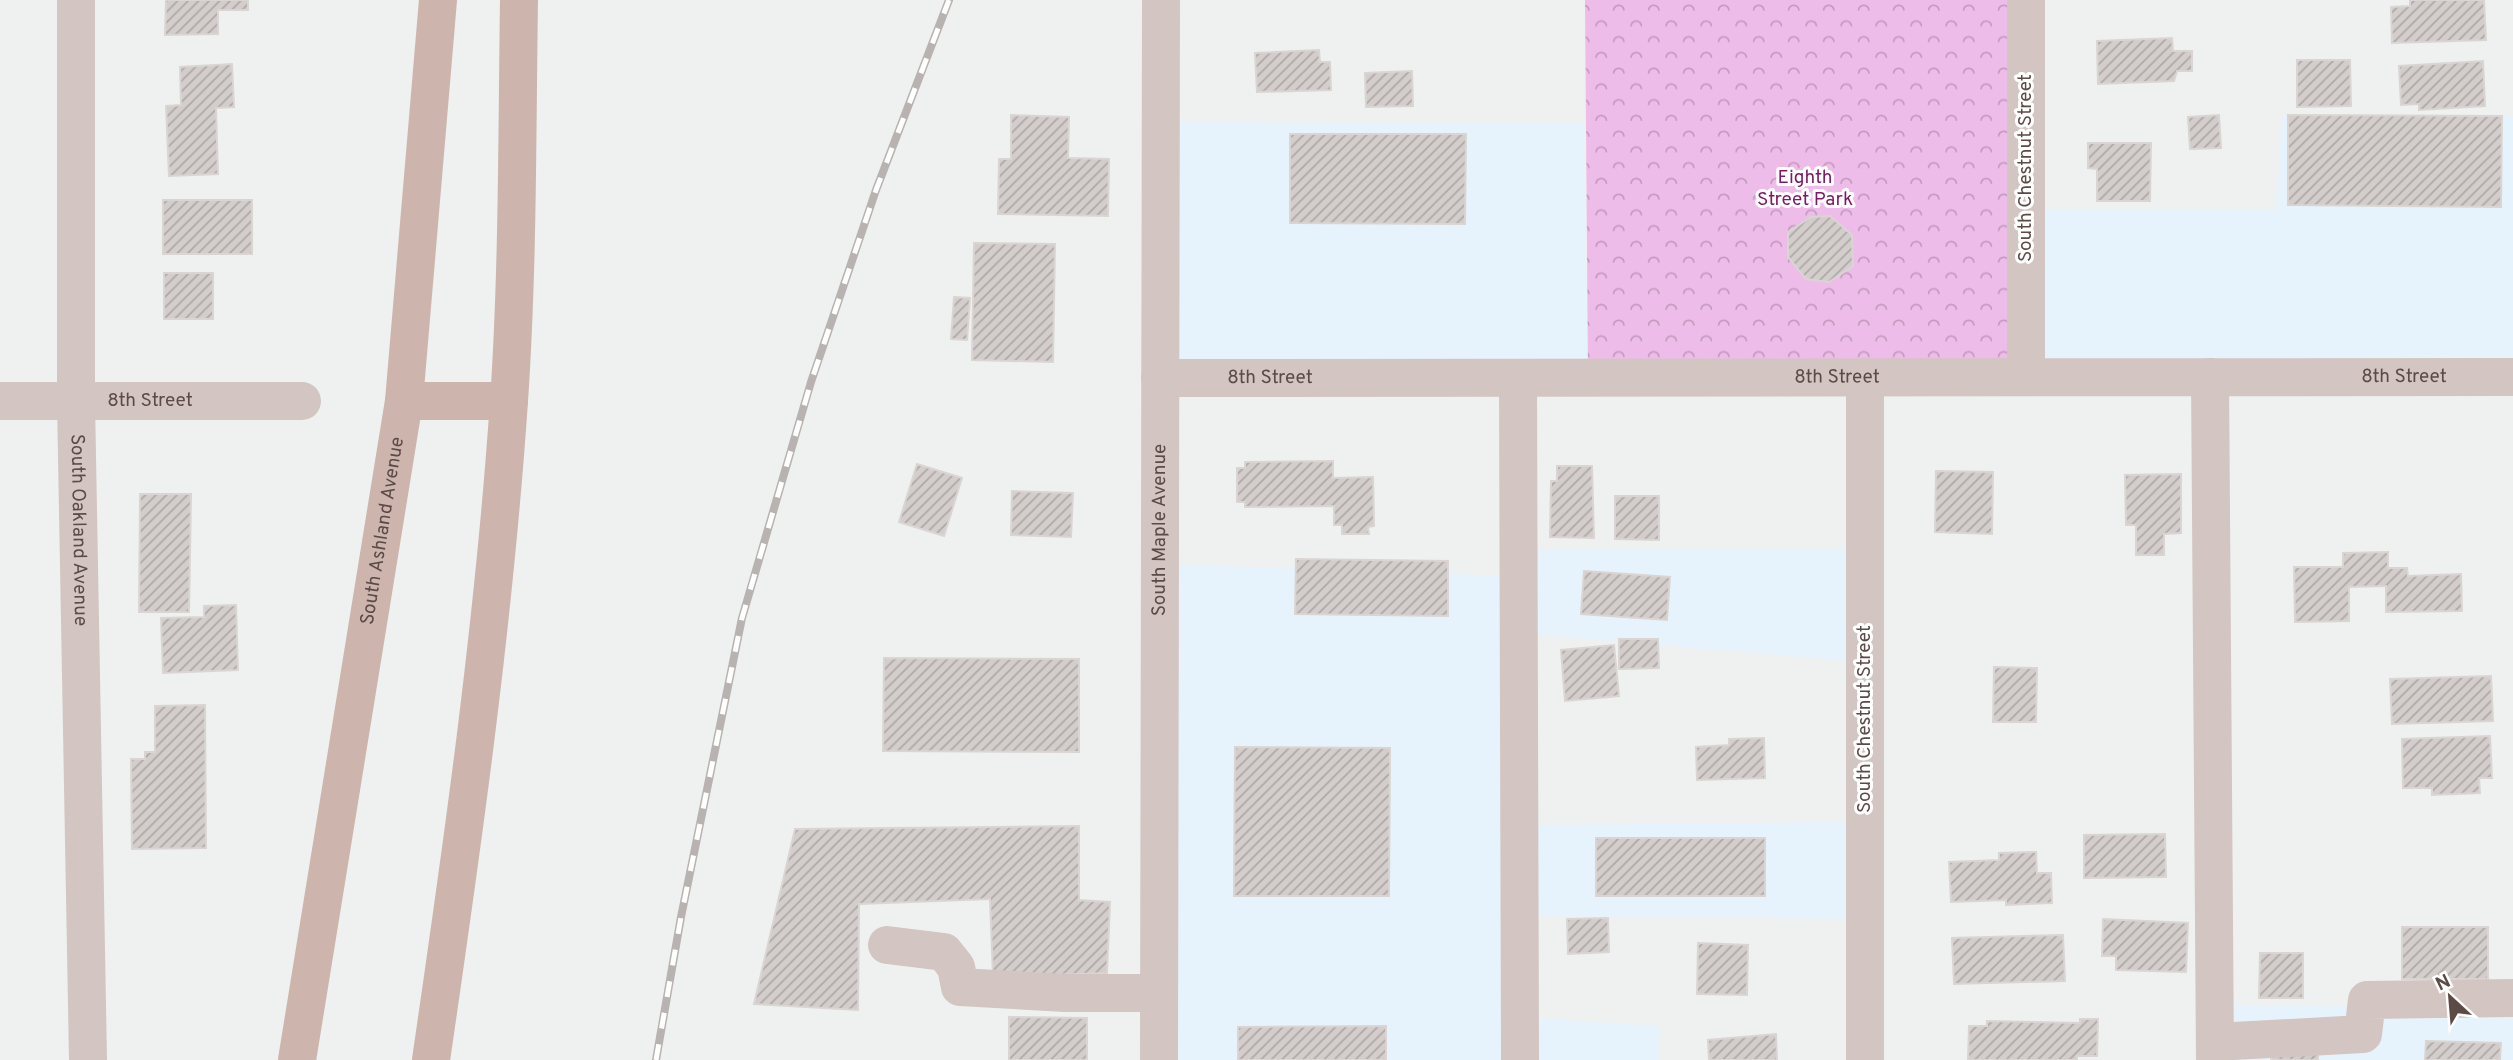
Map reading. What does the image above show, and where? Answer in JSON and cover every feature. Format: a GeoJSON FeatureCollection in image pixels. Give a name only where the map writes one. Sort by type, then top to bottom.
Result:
{"type":"FeatureCollection","features":[{"type":"Feature","properties":{"kind":"main road","name":"South Ashland Avenue"},"geometry":{"type":"LineString","coordinates":[[297,1060],[404,401],[438,0]]}},
{"type":"Feature","properties":{"kind":"main road"},"geometry":{"type":"LineString","coordinates":[[430,1060],[466,820],[500,515],[515,280],[519,0]]}},
{"type":"Feature","properties":{"kind":"main road"},"geometry":{"type":"LineString","coordinates":[[404,401],[509,401]]}},
{"type":"Feature","properties":{"kind":"street","name":"South Oakland Avenue"},"geometry":{"type":"LineString","coordinates":[[76,0],[76,401],[88,1060]]}},
{"type":"Feature","properties":{"kind":"street","name":"South Maple Avenue"},"geometry":{"type":"LineString","coordinates":[[1159,1060],[1161,0]]}},
{"type":"Feature","properties":{"kind":"street","name":"South Chestnut Street"},"geometry":{"type":"LineString","coordinates":[[2026,0],[2026,377]]}},
{"type":"Feature","properties":{"kind":"street","name":"South Chestnut Street"},"geometry":{"type":"LineString","coordinates":[[1865,377],[1865,1060]]}},
{"type":"Feature","properties":{"kind":"street"},"geometry":{"type":"LineString","coordinates":[[2210,377],[2212,991],[2215,1051],[2363,1034],[2367,1000],[2513,998]]}},
{"type":"Feature","properties":{"kind":"street","name":"8th Street"},"geometry":{"type":"LineString","coordinates":[[1160,378],[2513,377]]}},
{"type":"Feature","properties":{"kind":"street"},"geometry":{"type":"LineString","coordinates":[[1518,378],[1520,1060]]}},
{"type":"Feature","properties":{"kind":"street","name":"8th Street"},"geometry":{"type":"LineString","coordinates":[[0,401],[302,401]]}},
{"type":"Feature","properties":{"kind":"street"},"geometry":{"type":"LineString","coordinates":[[887,945],[944,952],[956,967],[960,987],[1065,993],[1160,993]]}},
{"type":"Feature","properties":{"kind":"shaded area"},"geometry":{"type":"Polygon","coordinates":[[[2288,115],[2513,116],[2513,377],[2026,377],[2026,210],[2277,210],[2281,118],[2288,115]]]}},
{"type":"Feature","properties":{"kind":"shaded area"},"geometry":{"type":"Polygon","coordinates":[[[1161,122],[1584,124],[1588,377],[1160,378],[1161,122]]]}},
{"type":"Feature","properties":{"kind":"shaded area"},"geometry":{"type":"Polygon","coordinates":[[[1518,550],[1865,550],[1865,662],[1519,633],[1519,825],[1865,822],[1865,919],[1520,916],[1520,1017],[1659,1026],[1659,1060],[1159,1060],[1160,564],[1518,576],[1518,550]]]}},
{"type":"Feature","properties":{"kind":"shaded area"},"geometry":{"type":"Polygon","coordinates":[[[2212,1005],[2513,1008],[2513,1060],[2213,1060],[2212,1005]]]}},
{"type":"Feature","properties":{"kind":"green space","name":"Eighth Street Park"},"geometry":{"type":"Polygon","coordinates":[[[1585,0],[2026,0],[2026,377],[1588,377],[1585,0]]]}},
{"type":"Feature","properties":{"kind":"building"},"geometry":{"type":"Polygon","coordinates":[[[166,0],[248,0],[248,10],[218,10],[218,34],[165,35],[166,0]]]}},
{"type":"Feature","properties":{"kind":"building"},"geometry":{"type":"Polygon","coordinates":[[[2410,0],[2484,0],[2486,40],[2392,43],[2391,7],[2410,6],[2410,0]]]}},
{"type":"Feature","properties":{"kind":"building"},"geometry":{"type":"Polygon","coordinates":[[[2172,38],[2173,51],[2192,51],[2192,71],[2177,71],[2174,81],[2098,84],[2097,41],[2172,38]]]}},
{"type":"Feature","properties":{"kind":"building"},"geometry":{"type":"Polygon","coordinates":[[[1319,50],[1320,62],[1330,62],[1331,90],[1257,92],[1255,53],[1319,50]]]}},
{"type":"Feature","properties":{"kind":"building"},"geometry":{"type":"Polygon","coordinates":[[[2297,60],[2350,60],[2351,106],[2297,107],[2297,60]]]}},
{"type":"Feature","properties":{"kind":"building"},"geometry":{"type":"Polygon","coordinates":[[[2483,61],[2485,106],[2419,110],[2419,104],[2401,105],[2399,66],[2483,61]]]}},
{"type":"Feature","properties":{"kind":"building"},"geometry":{"type":"Polygon","coordinates":[[[232,64],[234,107],[216,108],[218,174],[169,176],[166,106],[181,105],[180,67],[232,64]]]}},
{"type":"Feature","properties":{"kind":"building"},"geometry":{"type":"Polygon","coordinates":[[[1412,71],[1413,106],[1366,107],[1365,73],[1412,71]]]}},
{"type":"Feature","properties":{"kind":"building"},"geometry":{"type":"Polygon","coordinates":[[[1011,115],[1069,117],[1068,158],[1109,159],[1108,216],[998,214],[999,159],[1011,159],[1011,115]]]}},
{"type":"Feature","properties":{"kind":"building"},"geometry":{"type":"Polygon","coordinates":[[[2219,115],[2221,148],[2190,149],[2188,117],[2219,115]]]}},
{"type":"Feature","properties":{"kind":"building"},"geometry":{"type":"Polygon","coordinates":[[[2288,115],[2502,116],[2501,207],[2288,205],[2288,115]]]}},
{"type":"Feature","properties":{"kind":"building"},"geometry":{"type":"Polygon","coordinates":[[[1290,134],[1466,134],[1465,224],[1290,223],[1290,134]]]}},
{"type":"Feature","properties":{"kind":"building"},"geometry":{"type":"Polygon","coordinates":[[[2088,143],[2151,143],[2150,201],[2097,201],[2097,169],[2088,168],[2088,143]]]}},
{"type":"Feature","properties":{"kind":"building"},"geometry":{"type":"Polygon","coordinates":[[[163,200],[252,200],[252,254],[163,254],[163,200]]]}},
{"type":"Feature","properties":{"kind":"building"},"geometry":{"type":"Polygon","coordinates":[[[1830,216],[1852,235],[1853,266],[1829,282],[1806,279],[1788,257],[1788,232],[1811,217],[1830,216]]]}},
{"type":"Feature","properties":{"kind":"building"},"geometry":{"type":"Polygon","coordinates":[[[974,243],[1055,244],[1053,362],[972,360],[974,243]]]}},
{"type":"Feature","properties":{"kind":"building"},"geometry":{"type":"Polygon","coordinates":[[[164,273],[213,273],[213,319],[164,319],[164,273]]]}},
{"type":"Feature","properties":{"kind":"building"},"geometry":{"type":"Polygon","coordinates":[[[954,297],[970,298],[967,340],[951,339],[954,297]]]}},
{"type":"Feature","properties":{"kind":"building"},"geometry":{"type":"Polygon","coordinates":[[[1333,461],[1333,478],[1373,477],[1374,526],[1368,527],[1369,534],[1342,534],[1342,525],[1334,525],[1334,506],[1245,507],[1245,502],[1237,502],[1237,468],[1245,468],[1245,462],[1333,461]]]}},
{"type":"Feature","properties":{"kind":"building"},"geometry":{"type":"Polygon","coordinates":[[[917,464],[962,478],[944,536],[899,522],[917,464]]]}},
{"type":"Feature","properties":{"kind":"building"},"geometry":{"type":"Polygon","coordinates":[[[1557,466],[1592,466],[1594,538],[1550,537],[1551,481],[1557,481],[1557,466]]]}},
{"type":"Feature","properties":{"kind":"building"},"geometry":{"type":"Polygon","coordinates":[[[1936,471],[1993,472],[1992,534],[1935,532],[1936,471]]]}},
{"type":"Feature","properties":{"kind":"building"},"geometry":{"type":"Polygon","coordinates":[[[2181,474],[2181,533],[2164,534],[2164,555],[2136,555],[2136,525],[2126,525],[2125,475],[2181,474]]]}},
{"type":"Feature","properties":{"kind":"building"},"geometry":{"type":"Polygon","coordinates":[[[1012,491],[1073,493],[1071,537],[1011,535],[1012,491]]]}},
{"type":"Feature","properties":{"kind":"building"},"geometry":{"type":"Polygon","coordinates":[[[140,494],[191,494],[189,612],[139,612],[140,494]]]}},
{"type":"Feature","properties":{"kind":"building"},"geometry":{"type":"Polygon","coordinates":[[[1615,496],[1659,496],[1659,540],[1615,539],[1615,496]]]}},
{"type":"Feature","properties":{"kind":"building"},"geometry":{"type":"Polygon","coordinates":[[[2388,552],[2388,568],[2407,568],[2408,576],[2461,574],[2462,611],[2386,612],[2386,586],[2349,587],[2349,621],[2295,622],[2294,567],[2343,567],[2343,553],[2388,552]]]}},
{"type":"Feature","properties":{"kind":"building"},"geometry":{"type":"Polygon","coordinates":[[[1296,559],[1448,561],[1448,616],[1295,614],[1296,559]]]}},
{"type":"Feature","properties":{"kind":"building"},"geometry":{"type":"Polygon","coordinates":[[[1584,571],[1670,577],[1667,620],[1581,614],[1584,571]]]}},
{"type":"Feature","properties":{"kind":"building"},"geometry":{"type":"Polygon","coordinates":[[[236,605],[238,670],[163,673],[161,618],[204,617],[204,606],[236,605]]]}},
{"type":"Feature","properties":{"kind":"building"},"geometry":{"type":"Polygon","coordinates":[[[1619,639],[1658,639],[1659,668],[1619,669],[1619,639]]]}},
{"type":"Feature","properties":{"kind":"building"},"geometry":{"type":"Polygon","coordinates":[[[1614,645],[1619,696],[1565,701],[1561,650],[1614,645]]]}},
{"type":"Feature","properties":{"kind":"building"},"geometry":{"type":"Polygon","coordinates":[[[884,658],[1079,659],[1079,752],[883,751],[884,658]]]}},
{"type":"Feature","properties":{"kind":"building"},"geometry":{"type":"Polygon","coordinates":[[[1994,667],[2037,668],[2036,722],[1993,722],[1994,667]]]}},
{"type":"Feature","properties":{"kind":"building"},"geometry":{"type":"Polygon","coordinates":[[[2491,676],[2493,721],[2392,724],[2390,679],[2491,676]]]}},
{"type":"Feature","properties":{"kind":"building"},"geometry":{"type":"Polygon","coordinates":[[[205,705],[206,848],[132,849],[131,759],[145,759],[145,752],[155,752],[155,706],[205,705]]]}},
{"type":"Feature","properties":{"kind":"building"},"geometry":{"type":"Polygon","coordinates":[[[2490,736],[2492,778],[2479,778],[2480,793],[2432,795],[2432,788],[2403,788],[2402,739],[2490,736]]]}},
{"type":"Feature","properties":{"kind":"building"},"geometry":{"type":"Polygon","coordinates":[[[1764,738],[1765,778],[1697,780],[1696,747],[1729,745],[1729,739],[1764,738]]]}},
{"type":"Feature","properties":{"kind":"building"},"geometry":{"type":"Polygon","coordinates":[[[1235,747],[1390,748],[1389,896],[1234,896],[1235,747]]]}},
{"type":"Feature","properties":{"kind":"building"},"geometry":{"type":"Polygon","coordinates":[[[1079,826],[1079,900],[1110,902],[1107,973],[993,977],[990,899],[859,904],[858,1010],[754,1004],[795,829],[1079,826]]]}},
{"type":"Feature","properties":{"kind":"building"},"geometry":{"type":"Polygon","coordinates":[[[2165,834],[2166,877],[2084,878],[2084,835],[2165,834]]]}},
{"type":"Feature","properties":{"kind":"building"},"geometry":{"type":"Polygon","coordinates":[[[1596,838],[1765,838],[1765,896],[1596,896],[1596,838]]]}},
{"type":"Feature","properties":{"kind":"building"},"geometry":{"type":"Polygon","coordinates":[[[2036,852],[2037,873],[2051,873],[2052,903],[2006,905],[2006,900],[1951,902],[1949,862],[1999,860],[1999,853],[2036,852]]]}},
{"type":"Feature","properties":{"kind":"building"},"geometry":{"type":"Polygon","coordinates":[[[1608,918],[1609,952],[1568,954],[1567,919],[1608,918]]]}},
{"type":"Feature","properties":{"kind":"building"},"geometry":{"type":"Polygon","coordinates":[[[2103,919],[2188,923],[2186,972],[2116,970],[2116,956],[2102,956],[2103,919]]]}},
{"type":"Feature","properties":{"kind":"building"},"geometry":{"type":"Polygon","coordinates":[[[2402,927],[2488,927],[2488,979],[2402,979],[2402,927]]]}},
{"type":"Feature","properties":{"kind":"building"},"geometry":{"type":"Polygon","coordinates":[[[2063,935],[2065,981],[1954,984],[1952,938],[2063,935]]]}},
{"type":"Feature","properties":{"kind":"building"},"geometry":{"type":"Polygon","coordinates":[[[1698,943],[1748,945],[1747,995],[1697,994],[1698,943]]]}},
{"type":"Feature","properties":{"kind":"building"},"geometry":{"type":"Polygon","coordinates":[[[2260,953],[2303,953],[2303,998],[2259,998],[2260,953]]]}},
{"type":"Feature","properties":{"kind":"building"},"geometry":{"type":"Polygon","coordinates":[[[1009,1017],[1087,1018],[1087,1060],[1009,1060],[1009,1017]]]}},
{"type":"Feature","properties":{"kind":"building"},"geometry":{"type":"Polygon","coordinates":[[[2080,1019],[2098,1019],[2097,1056],[2077,1056],[2077,1060],[1968,1060],[1969,1026],[1987,1026],[1987,1021],[2080,1023],[2080,1019]]]}},
{"type":"Feature","properties":{"kind":"building"},"geometry":{"type":"Polygon","coordinates":[[[1386,1026],[1386,1060],[1238,1060],[1238,1027],[1386,1026]]]}},
{"type":"Feature","properties":{"kind":"building"},"geometry":{"type":"Polygon","coordinates":[[[1776,1034],[1777,1060],[1709,1060],[1708,1040],[1776,1034]]]}},
{"type":"Feature","properties":{"kind":"building"},"geometry":{"type":"Polygon","coordinates":[[[2426,1041],[2501,1043],[2500,1060],[2425,1060],[2426,1041]]]}},
{"type":"Feature","properties":{"kind":"building"},"geometry":{"type":"Polygon","coordinates":[[[2271,1048],[2318,1048],[2318,1060],[2271,1060],[2271,1048]]]}},
{"type":"Feature","properties":{"kind":"railway"},"geometry":{"type":"LineString","coordinates":[[656,1060],[681,917],[742,618],[811,382],[876,190],[949,0]]}}]}
